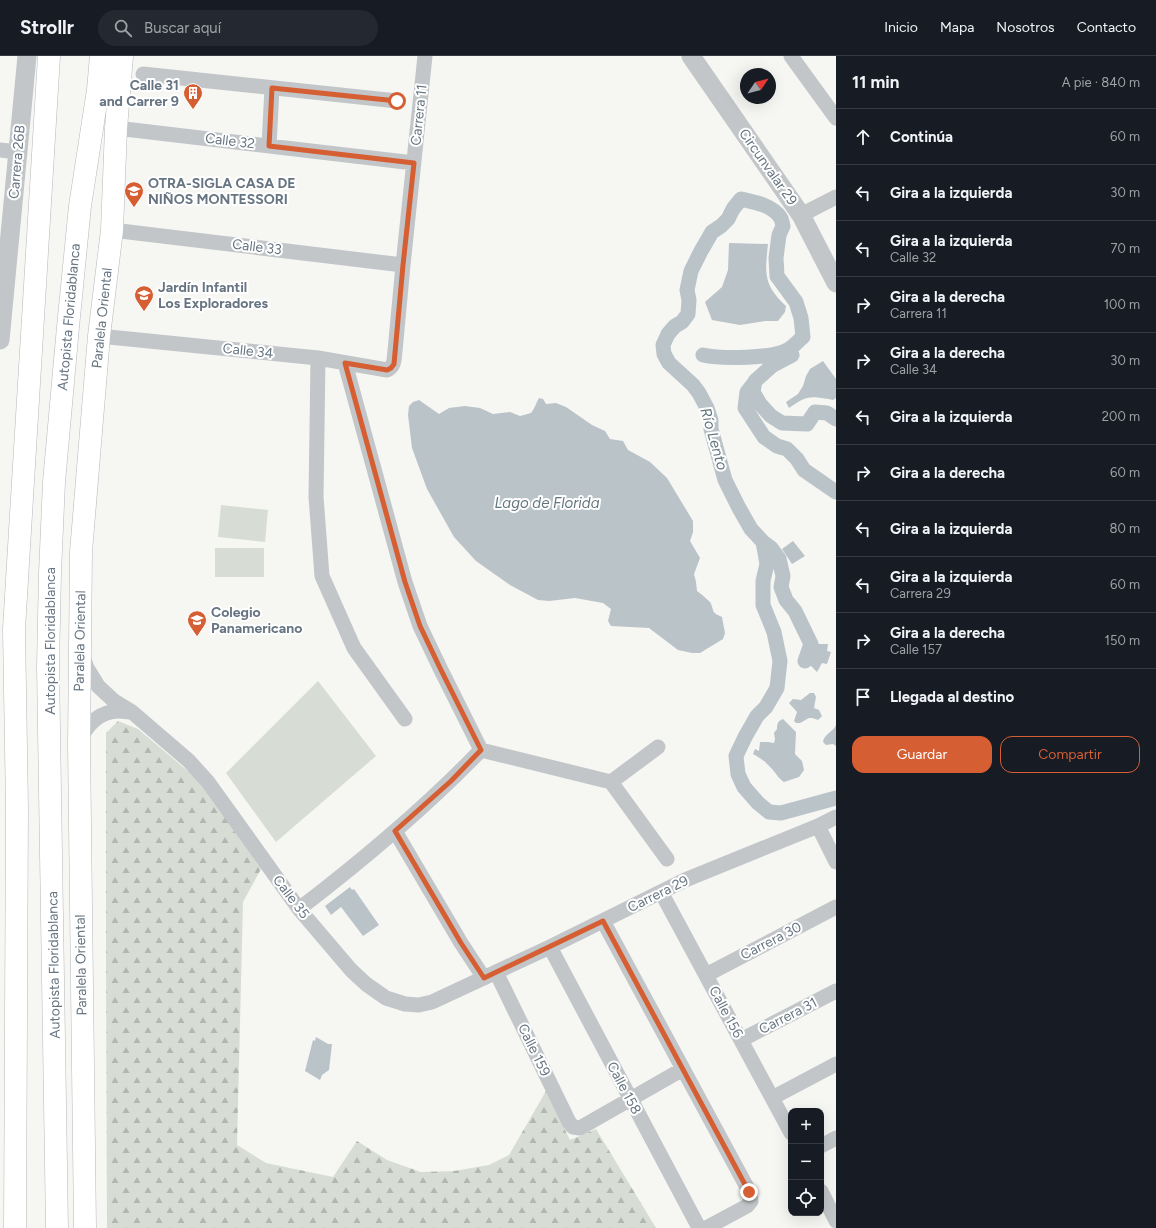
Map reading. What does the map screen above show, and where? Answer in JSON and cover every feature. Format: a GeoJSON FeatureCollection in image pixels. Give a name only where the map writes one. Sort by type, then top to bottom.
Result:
{"type":"FeatureCollection","features":[{"type":"Feature","properties":{"kind":"highway"},"geometry":{"type":"LineString","coordinates":[[13,1228],[17,808],[14,629],[49,56]]}},
{"type":"Feature","properties":{"kind":"highway","name":"Autopista Floridablanca"},"geometry":{"type":"LineString","coordinates":[[57,1228],[48,666],[50,573],[54,482],[68,319],[80,206],[97,97],[101,56]]}},
{"type":"Feature","properties":{"kind":"highway","name":"Paralela Oriental"},"geometry":{"type":"LineString","coordinates":[[85,1228],[78,744],[81,552],[99,336],[112,230],[116,128],[122,56]]}},
{"type":"Feature","properties":{"kind":"highway"},"geometry":{"type":"LineString","coordinates":[[0,932],[16,984]]}},
{"type":"Feature","properties":{"kind":"highway"},"geometry":{"type":"LineString","coordinates":[[0,1202],[8,1215],[13,1228]]}},
{"type":"Feature","properties":{"kind":"street","name":"Carrera 26B"},"geometry":{"type":"LineString","coordinates":[[0,340],[9,151],[27,56]]}},
{"type":"Feature","properties":{"kind":"street","name":"Carrera 11"},"geometry":{"type":"LineString","coordinates":[[394,364],[425,56]]}},
{"type":"Feature","properties":{"kind":"street","name":"Circunvalar 29"},"geometry":{"type":"LineString","coordinates":[[691,56],[801,215],[836,283]]}},
{"type":"Feature","properties":{"kind":"street"},"geometry":{"type":"LineString","coordinates":[[792,56],[836,118]]}},
{"type":"Feature","properties":{"kind":"street"},"geometry":{"type":"LineString","coordinates":[[144,74],[397,101]]}},
{"type":"Feature","properties":{"kind":"street"},"geometry":{"type":"LineString","coordinates":[[269,146],[272,88]]}},
{"type":"Feature","properties":{"kind":"street","name":"Calle 32"},"geometry":{"type":"LineString","coordinates":[[116,128],[414,163]]}},
{"type":"Feature","properties":{"kind":"street"},"geometry":{"type":"LineString","coordinates":[[801,215],[836,197]]}},
{"type":"Feature","properties":{"kind":"street","name":"Calle 33"},"geometry":{"type":"LineString","coordinates":[[112,230],[403,265]]}},
{"type":"Feature","properties":{"kind":"street","name":"Calle 34"},"geometry":{"type":"LineString","coordinates":[[99,336],[318,358],[387,370],[394,364]]}},
{"type":"Feature","properties":{"kind":"street"},"geometry":{"type":"LineString","coordinates":[[318,358],[316,497],[322,576],[354,648],[405,719]]}},
{"type":"Feature","properties":{"kind":"street"},"geometry":{"type":"LineString","coordinates":[[345,363],[405,582],[420,626],[481,750],[611,782],[667,859]]}},
{"type":"Feature","properties":{"kind":"street","name":"Calle 35"},"geometry":{"type":"LineString","coordinates":[[80,648],[87,668],[98,686],[114,701],[132,712],[189,761],[208,782],[299,909],[351,970],[366,984],[386,998],[405,1004],[419,1005],[432,1002],[490,975]]}},
{"type":"Feature","properties":{"kind":"street"},"geometry":{"type":"LineString","coordinates":[[78,744],[84,731],[93,720],[105,713],[118,710],[132,712]]}},
{"type":"Feature","properties":{"kind":"street"},"geometry":{"type":"LineString","coordinates":[[611,782],[658,747]]}},
{"type":"Feature","properties":{"kind":"street"},"geometry":{"type":"LineString","coordinates":[[299,909],[347,872],[395,831],[451,781],[481,750]]}},
{"type":"Feature","properties":{"kind":"street","name":"Carrera 29"},"geometry":{"type":"LineString","coordinates":[[490,975],[550,947],[684,880],[818,826],[836,817]]}},
{"type":"Feature","properties":{"kind":"street"},"geometry":{"type":"LineString","coordinates":[[818,826],[836,862]]}},
{"type":"Feature","properties":{"kind":"street","name":"Calle 159"},"geometry":{"type":"LineString","coordinates":[[395,831],[461,943],[490,975],[573,1127],[580,1128],[630,1099]]}},
{"type":"Feature","properties":{"kind":"street","name":"Calle 156"},"geometry":{"type":"LineString","coordinates":[[661,892],[788,1127]]}},
{"type":"Feature","properties":{"kind":"street","name":"Carrera 30"},"geometry":{"type":"LineString","coordinates":[[706,975],[836,907]]}},
{"type":"Feature","properties":{"kind":"street"},"geometry":{"type":"LineString","coordinates":[[603,921],[749,1192],[752,1201],[747,1206],[706,1228]]}},
{"type":"Feature","properties":{"kind":"street","name":"Calle 158"},"geometry":{"type":"LineString","coordinates":[[550,947],[700,1228]]}},
{"type":"Feature","properties":{"kind":"street","name":"Carrera 31"},"geometry":{"type":"LineString","coordinates":[[741,1040],[836,991]]}},
{"type":"Feature","properties":{"kind":"street"},"geometry":{"type":"LineString","coordinates":[[772,1098],[836,1064]]}},
{"type":"Feature","properties":{"kind":"street"},"geometry":{"type":"LineString","coordinates":[[630,1099],[683,1068]]}},
{"type":"Feature","properties":{"kind":"street"},"geometry":{"type":"LineString","coordinates":[[824,1144],[836,1138]]}},
{"type":"Feature","properties":{"kind":"street"},"geometry":{"type":"LineString","coordinates":[[824,1197],[836,1221]]}},
{"type":"Feature","properties":{"kind":"green space"},"geometry":{"type":"Polygon","coordinates":[[[221,505],[268,510],[265,542],[218,537],[221,505]]]}},
{"type":"Feature","properties":{"kind":"green space"},"geometry":{"type":"Polygon","coordinates":[[[215,548],[264,548],[264,577],[215,577],[215,548]]]}},
{"type":"Feature","properties":{"kind":"green space"},"geometry":{"type":"Polygon","coordinates":[[[318,681],[376,756],[276,842],[226,773],[318,681]]]}},
{"type":"Feature","properties":{"kind":"green space"},"geometry":{"type":"Polygon","coordinates":[[[118,721],[138,729],[201,782],[261,869],[243,902],[237,1145],[266,1163],[333,1177],[357,1141],[387,1160],[421,1172],[454,1171],[489,1165],[509,1155],[546,1091],[570,1140],[596,1129],[656,1228],[107,1228],[106,733],[118,721]]]}},
{"type":"Feature","properties":{"kind":"water"},"geometry":{"type":"Polygon","coordinates":[[[729,243],[768,244],[766,271],[769,285],[773,292],[786,306],[785,312],[778,321],[765,321],[740,325],[712,320],[705,302],[722,287],[728,270],[729,243]]]}},
{"type":"Feature","properties":{"kind":"water"},"geometry":{"type":"Polygon","coordinates":[[[823,361],[836,379],[836,398],[833,400],[814,397],[805,399],[789,408],[786,402],[798,394],[810,369],[823,361]]]}},
{"type":"Feature","properties":{"kind":"water","name":"Lago de Florida"},"geometry":{"type":"Polygon","coordinates":[[[539,398],[543,399],[546,404],[556,403],[566,407],[592,425],[605,431],[610,439],[623,441],[628,450],[650,462],[667,478],[693,521],[693,532],[690,541],[700,558],[694,574],[697,591],[710,602],[714,612],[722,617],[725,633],[723,639],[700,653],[692,653],[678,650],[649,628],[611,626],[608,621],[611,609],[603,603],[575,598],[549,601],[538,600],[510,585],[476,561],[454,537],[427,489],[412,448],[408,415],[409,406],[413,402],[419,400],[439,414],[449,408],[465,406],[480,408],[493,414],[510,412],[520,416],[531,413],[539,398]]]}},
{"type":"Feature","properties":{"kind":"water"},"geometry":{"type":"Polygon","coordinates":[[[793,541],[805,556],[792,564],[782,549],[793,541]]]}},
{"type":"Feature","properties":{"kind":"water"},"geometry":{"type":"Polygon","coordinates":[[[817,644],[828,644],[827,651],[831,652],[827,664],[822,663],[817,672],[809,664],[807,656],[809,648],[817,644]]]}},
{"type":"Feature","properties":{"kind":"water"},"geometry":{"type":"Polygon","coordinates":[[[810,693],[814,693],[816,697],[814,708],[819,710],[822,716],[818,720],[810,718],[800,723],[796,723],[794,721],[797,712],[789,703],[793,699],[801,700],[810,693]]]}},
{"type":"Feature","properties":{"kind":"water"},"geometry":{"type":"Polygon","coordinates":[[[783,719],[796,732],[795,754],[802,761],[804,770],[799,777],[784,782],[767,764],[753,754],[755,749],[759,751],[760,742],[774,743],[774,733],[777,729],[778,722],[783,719]]]}},
{"type":"Feature","properties":{"kind":"water"},"geometry":{"type":"Polygon","coordinates":[[[836,725],[836,746],[833,744],[826,745],[823,742],[824,739],[836,725]]]}},
{"type":"Feature","properties":{"kind":"water"},"geometry":{"type":"Polygon","coordinates":[[[350,887],[352,890],[354,889],[379,925],[363,936],[341,907],[331,915],[325,906],[350,887]]]}},
{"type":"Feature","properties":{"kind":"water"},"geometry":{"type":"Polygon","coordinates":[[[316,1037],[328,1044],[332,1044],[329,1070],[322,1075],[320,1080],[305,1071],[313,1040],[315,1041],[316,1037]]]}},
{"type":"Feature","properties":{"kind":"waterway","name":"Río Lento"},"geometry":{"type":"LineString","coordinates":[[703,355],[722,357],[771,355],[789,349],[803,337],[801,318],[796,302],[777,276],[776,258],[779,235],[783,226],[782,220],[777,213],[768,207],[741,199],[733,209],[728,219],[712,232],[691,271],[687,290],[689,300],[688,314],[682,322],[675,326],[668,334],[663,345],[664,354],[669,363],[693,385],[707,408],[711,420],[711,429],[725,480],[739,508],[751,529],[771,548],[779,559],[783,576],[781,587],[786,600],[795,611],[811,644],[805,661]]}},
{"type":"Feature","properties":{"kind":"waterway"},"geometry":{"type":"LineString","coordinates":[[792,355],[773,365],[755,381],[753,392],[760,404],[771,416],[782,423],[807,424],[815,412],[827,413],[836,419]]}},
{"type":"Feature","properties":{"kind":"waterway","name":"Río Lento"},"geometry":{"type":"LineString","coordinates":[[754,383],[747,392],[745,408],[764,437],[777,446],[787,449],[797,459],[804,470],[836,492]]}},
{"type":"Feature","properties":{"kind":"waterway","name":"Río Lento"},"geometry":{"type":"LineString","coordinates":[[763,542],[767,564],[763,581],[763,605],[774,632],[780,661],[777,688],[766,707],[757,716],[736,756],[738,774],[744,787],[758,803],[769,812],[781,813],[836,798]]}},
{"type":"Feature","properties":{"kind":"place","name":"Calle 31 and Carrer 9"},"geometry":{"type":"Point","coordinates":[193,110]}},
{"type":"Feature","properties":{"kind":"place","name":"OTRA-SIGLA CASA DE NIÑOS MONTESSORI"},"geometry":{"type":"Point","coordinates":[134,208]}},
{"type":"Feature","properties":{"kind":"place","name":"Jardín Infantil Los Exploradores"},"geometry":{"type":"Point","coordinates":[144,312]}},
{"type":"Feature","properties":{"kind":"place","name":"Colegio Panamericano"},"geometry":{"type":"Point","coordinates":[197,637]}},
{"type":"Feature","properties":{"kind":"route"},"geometry":{"type":"LineString","coordinates":[[397,101],[272,88],[269,146],[414,163],[394,364],[387,370],[345,363],[405,582],[420,626],[481,750],[433,798],[395,831],[461,943],[484,978],[603,921],[749,1192]]}}]}
